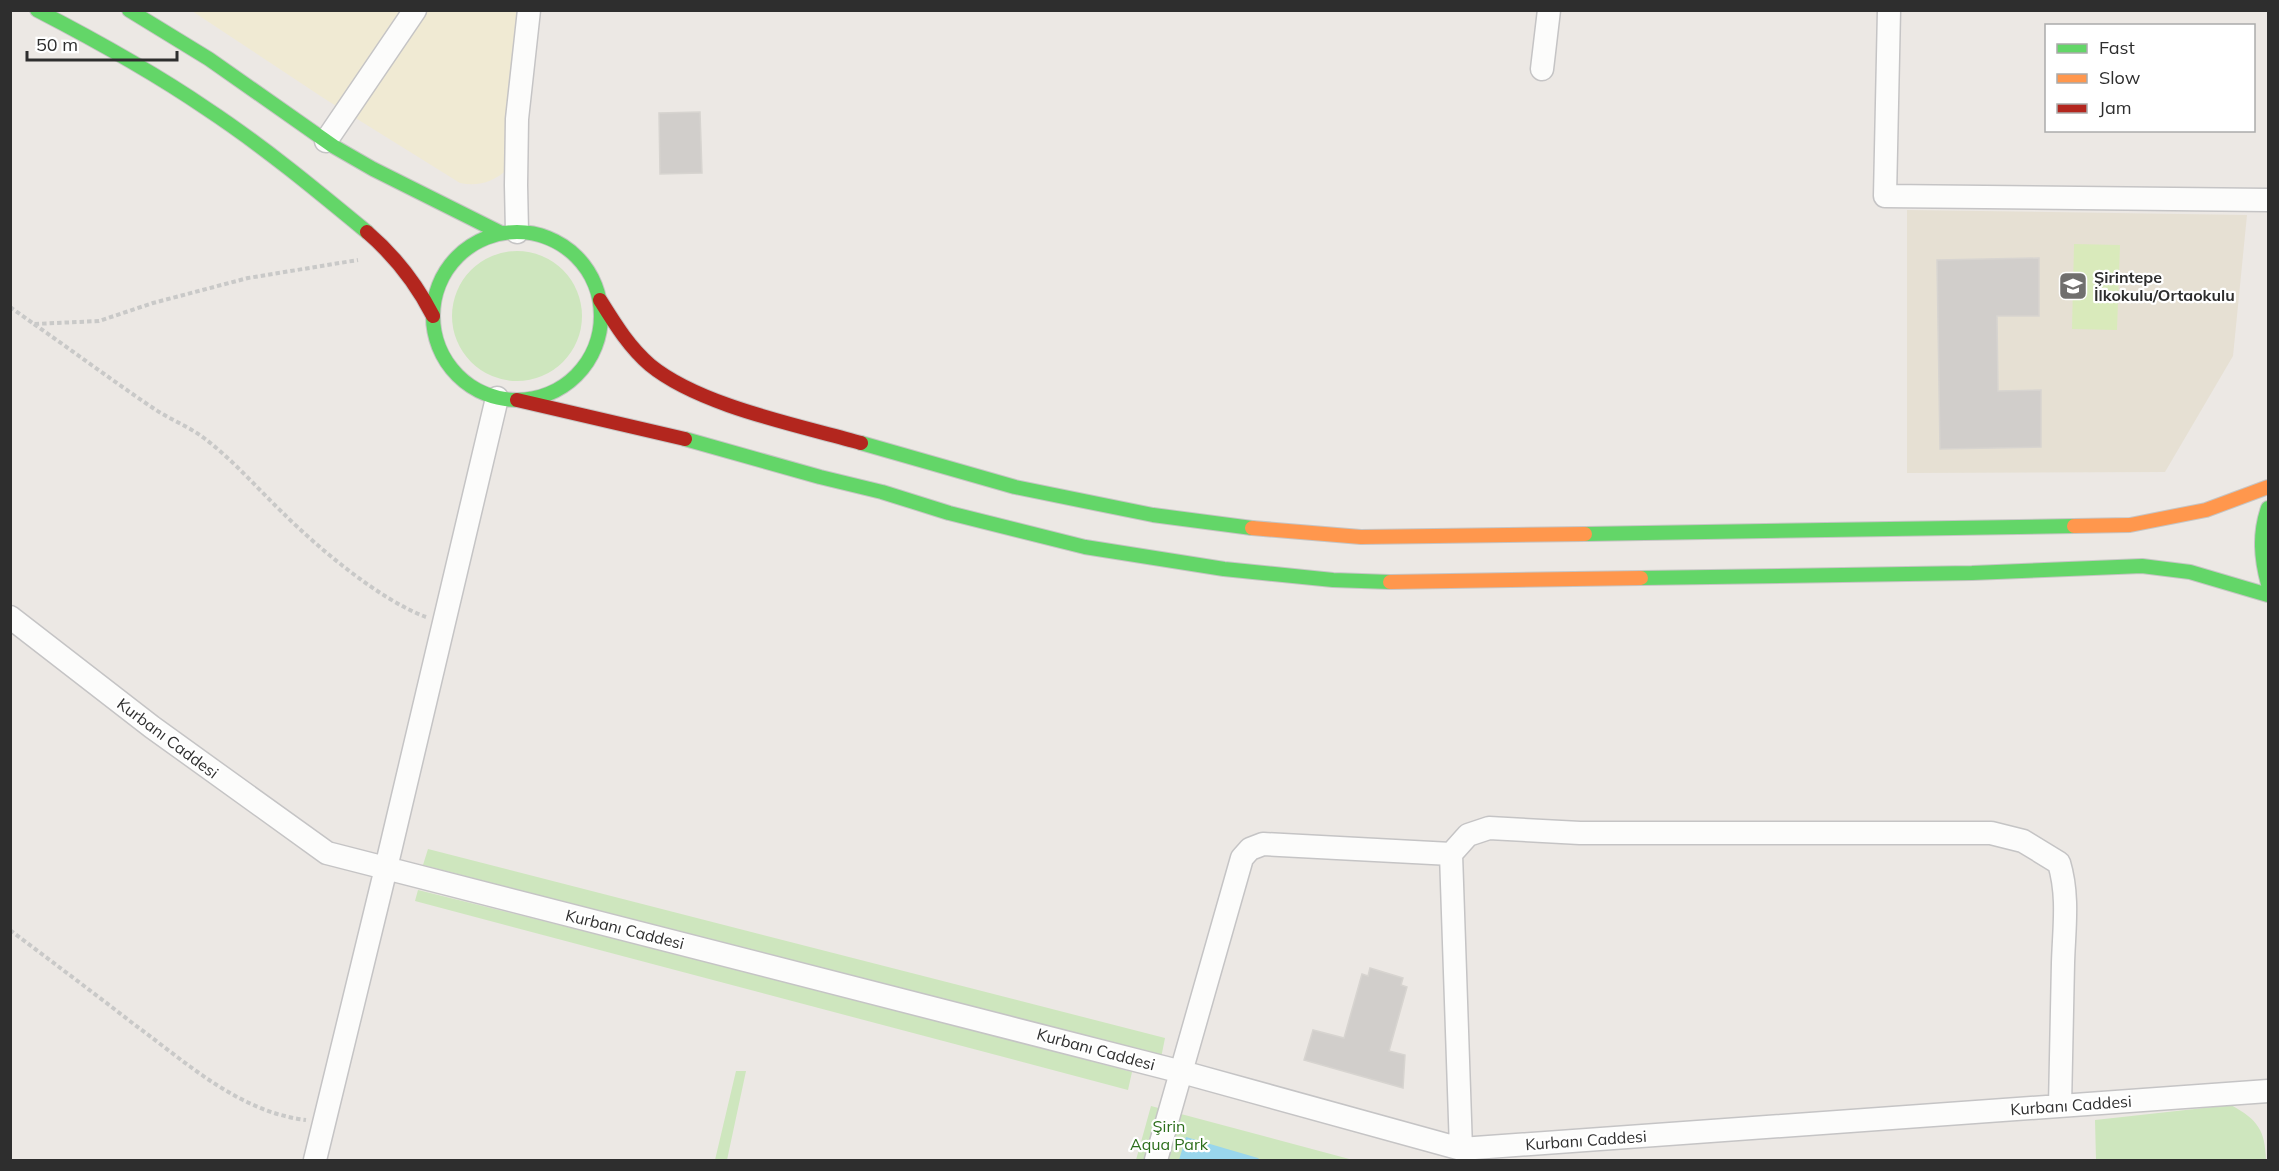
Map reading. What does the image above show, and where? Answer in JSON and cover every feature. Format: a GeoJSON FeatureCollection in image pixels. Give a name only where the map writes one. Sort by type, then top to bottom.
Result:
{"type":"FeatureCollection","features":[{"type":"Feature","properties":{"kind":"highway"},"geometry":{"type":"LineString","coordinates":[[37,10],[135,63],[232,126],[350,218],[395,256],[418,286],[433,316],[439,348],[457,376],[470,386],[507,399],[657,431],[1017,531],[1143,557],[1224,569],[1333,580],[1388,582],[1972,573],[2142,566],[2190,572],[2268,595]]}},
{"type":"Feature","properties":{"kind":"highway"},"geometry":{"type":"LineString","coordinates":[[129,10],[209,59],[326,141],[373,169],[509,233]]}},
{"type":"Feature","properties":{"kind":"highway"},"geometry":{"type":"LineString","coordinates":[[433,316],[440,284],[453,263],[471,246],[485,238],[509,233],[534,233],[550,238],[571,251],[587,269],[600,300],[623,337],[650,365],[678,384],[724,404],[1015,487],[1083,502],[1222,525],[1361,537],[2130,525],[2206,510],[2268,487]]}},
{"type":"Feature","properties":{"kind":"highway"},"geometry":{"type":"LineString","coordinates":[[507,399],[541,396],[564,386],[587,363],[599,333],[600,300]]}},
{"type":"Feature","properties":{"kind":"highway"},"geometry":{"type":"LineString","coordinates":[[2268,508],[2262,533],[2261,550],[2268,584]]}},
{"type":"Feature","properties":{"kind":"street"},"geometry":{"type":"LineString","coordinates":[[326,141],[415,10]]}},
{"type":"Feature","properties":{"kind":"street"},"geometry":{"type":"LineString","coordinates":[[509,233],[516,185],[517,119],[529,10]]}},
{"type":"Feature","properties":{"kind":"street"},"geometry":{"type":"LineString","coordinates":[[1542,69],[1549,10]]}},
{"type":"Feature","properties":{"kind":"street"},"geometry":{"type":"LineString","coordinates":[[1889,10],[1885,196],[2268,200]]}},
{"type":"Feature","properties":{"kind":"street"},"geometry":{"type":"LineString","coordinates":[[315,1161],[444,624],[507,399]]}},
{"type":"Feature","properties":{"kind":"street","name":"Kurbanı Caddesi"},"geometry":{"type":"LineString","coordinates":[[10,617],[152,727],[327,853],[1182,1072],[1461,1149],[2268,1091]]}},
{"type":"Feature","properties":{"kind":"street"},"geometry":{"type":"LineString","coordinates":[[1461,1149],[1451,854],[1468,835],[1489,828],[1580,833],[1991,833],[2023,841],[2059,863],[2064,878],[2067,912],[2060,1106]]}},
{"type":"Feature","properties":{"kind":"street"},"geometry":{"type":"LineString","coordinates":[[1156,1161],[1242,858],[1250,849],[1263,844],[1451,854]]}},
{"type":"Feature","properties":{"kind":"path"},"geometry":{"type":"LineString","coordinates":[[34,324],[99,321],[153,303],[248,278],[346,261],[395,256]]}},
{"type":"Feature","properties":{"kind":"path"},"geometry":{"type":"LineString","coordinates":[[10,307],[155,409],[204,438],[247,476],[284,514],[380,592],[412,612],[444,624]]}},
{"type":"Feature","properties":{"kind":"path"},"geometry":{"type":"LineString","coordinates":[[10,930],[218,1087],[290,1118],[324,1123]]}},
{"type":"Feature","properties":{"kind":"shaded area","name":"Şirintepe İlkokulu/Ortaokulu"},"geometry":{"type":"Polygon","coordinates":[[[1907,210],[2247,215],[2233,356],[2165,472],[1907,473],[1907,210]]]}},
{"type":"Feature","properties":{"kind":"green space"},"geometry":{"type":"Polygon","coordinates":[[[2074,244],[2120,245],[2117,330],[2072,329],[2074,244]]]}},
{"type":"Feature","properties":{"kind":"green space"},"geometry":{"type":"Polygon","coordinates":[[[517,251],[542,256],[563,270],[577,291],[582,316],[577,341],[563,362],[542,376],[517,381],[492,376],[471,362],[457,341],[452,316],[457,291],[471,270],[492,256],[517,251]]]}},
{"type":"Feature","properties":{"kind":"green space"},"geometry":{"type":"Polygon","coordinates":[[[428,849],[1165,1038],[1161,1058],[423,865],[428,849]]]}},
{"type":"Feature","properties":{"kind":"green space"},"geometry":{"type":"Polygon","coordinates":[[[418,890],[877,1004],[1132,1072],[1128,1090],[415,901],[418,890]]]}},
{"type":"Feature","properties":{"kind":"green space"},"geometry":{"type":"Polygon","coordinates":[[[736,1071],[746,1071],[727,1160],[715,1160],[736,1071]]]}},
{"type":"Feature","properties":{"kind":"green space"},"geometry":{"type":"Polygon","coordinates":[[[2231,1105],[2254,1121],[2262,1133],[2266,1160],[2096,1160],[2095,1120],[2231,1105]]]}},
{"type":"Feature","properties":{"kind":"green space","name":"Şirin Aqua Park"},"geometry":{"type":"Polygon","coordinates":[[[1151,1106],[1353,1160],[1136,1160],[1151,1106]]]}},
{"type":"Feature","properties":{"kind":"sand"},"geometry":{"type":"Polygon","coordinates":[[[192,11],[519,11],[508,169],[485,182],[460,183],[325,99],[192,11]]]}},
{"type":"Feature","properties":{"kind":"water"},"geometry":{"type":"Polygon","coordinates":[[[1186,1137],[1258,1158],[1260,1160],[1179,1160],[1186,1137]]]}},
{"type":"Feature","properties":{"kind":"building"},"geometry":{"type":"Polygon","coordinates":[[[700,112],[702,173],[660,174],[659,113],[700,112]]]}},
{"type":"Feature","properties":{"kind":"building"},"geometry":{"type":"Polygon","coordinates":[[[2039,258],[2039,316],[1997,316],[1998,391],[2041,390],[2041,447],[1940,449],[1937,260],[2039,258]]]}},
{"type":"Feature","properties":{"kind":"building"},"geometry":{"type":"Polygon","coordinates":[[[1370,968],[1403,978],[1401,985],[1407,987],[1389,1051],[1405,1055],[1403,1088],[1304,1060],[1313,1030],[1344,1038],[1362,974],[1368,976],[1370,968]]]}},
{"type":"Feature","properties":{"kind":"traffic: fast"},"geometry":{"type":"LineString","coordinates":[[37,10],[124,57],[228,123],[367,232]]}},
{"type":"Feature","properties":{"kind":"traffic: fast"},"geometry":{"type":"LineString","coordinates":[[129,10],[209,59],[333,146],[373,169],[501,233]]}},
{"type":"Feature","properties":{"kind":"traffic: fast"},"geometry":{"type":"LineString","coordinates":[[517,232],[549,238],[564,246],[576,257],[587,269],[595,284],[601,316],[595,348],[587,363],[576,375],[564,386],[549,394],[517,400],[485,394],[470,386],[458,375],[447,363],[439,348],[433,316],[439,284],[447,269],[458,257],[470,246],[485,238],[517,232]]}},
{"type":"Feature","properties":{"kind":"traffic: fast"},"geometry":{"type":"LineString","coordinates":[[685,439],[882,492],[949,513],[1085,547],[1224,569],[1333,580],[1390,582]]}},
{"type":"Feature","properties":{"kind":"traffic: fast"},"geometry":{"type":"LineString","coordinates":[[861,443],[1015,487],[1153,515],[1252,528]]}},
{"type":"Feature","properties":{"kind":"traffic: fast"},"geometry":{"type":"LineString","coordinates":[[2268,508],[2263,527],[2262,546],[2268,584]]}},
{"type":"Feature","properties":{"kind":"traffic: fast"},"geometry":{"type":"LineString","coordinates":[[1585,534],[2074,526]]}},
{"type":"Feature","properties":{"kind":"traffic: fast"},"geometry":{"type":"LineString","coordinates":[[1641,578],[1972,573],[2142,566],[2190,572],[2268,595]]}},
{"type":"Feature","properties":{"kind":"traffic: slow"},"geometry":{"type":"LineString","coordinates":[[2074,526],[2130,525],[2206,510],[2268,487]]}},
{"type":"Feature","properties":{"kind":"traffic: slow"},"geometry":{"type":"LineString","coordinates":[[1252,528],[1361,537],[1585,534]]}},
{"type":"Feature","properties":{"kind":"traffic: slow"},"geometry":{"type":"LineString","coordinates":[[1390,582],[1641,578]]}},
{"type":"Feature","properties":{"kind":"traffic: jam"},"geometry":{"type":"LineString","coordinates":[[367,232],[404,271],[433,316]]}},
{"type":"Feature","properties":{"kind":"traffic: jam"},"geometry":{"type":"LineString","coordinates":[[600,300],[635,351],[650,365],[671,379],[695,392],[751,413],[861,443]]}},
{"type":"Feature","properties":{"kind":"traffic: jam"},"geometry":{"type":"LineString","coordinates":[[517,400],[685,439]]}},
{"type":"Feature","properties":{"kind":"place","name":"Şirintepe İlkokulu/Ortaokulu"},"geometry":{"type":"Point","coordinates":[2073,286]}}]}
